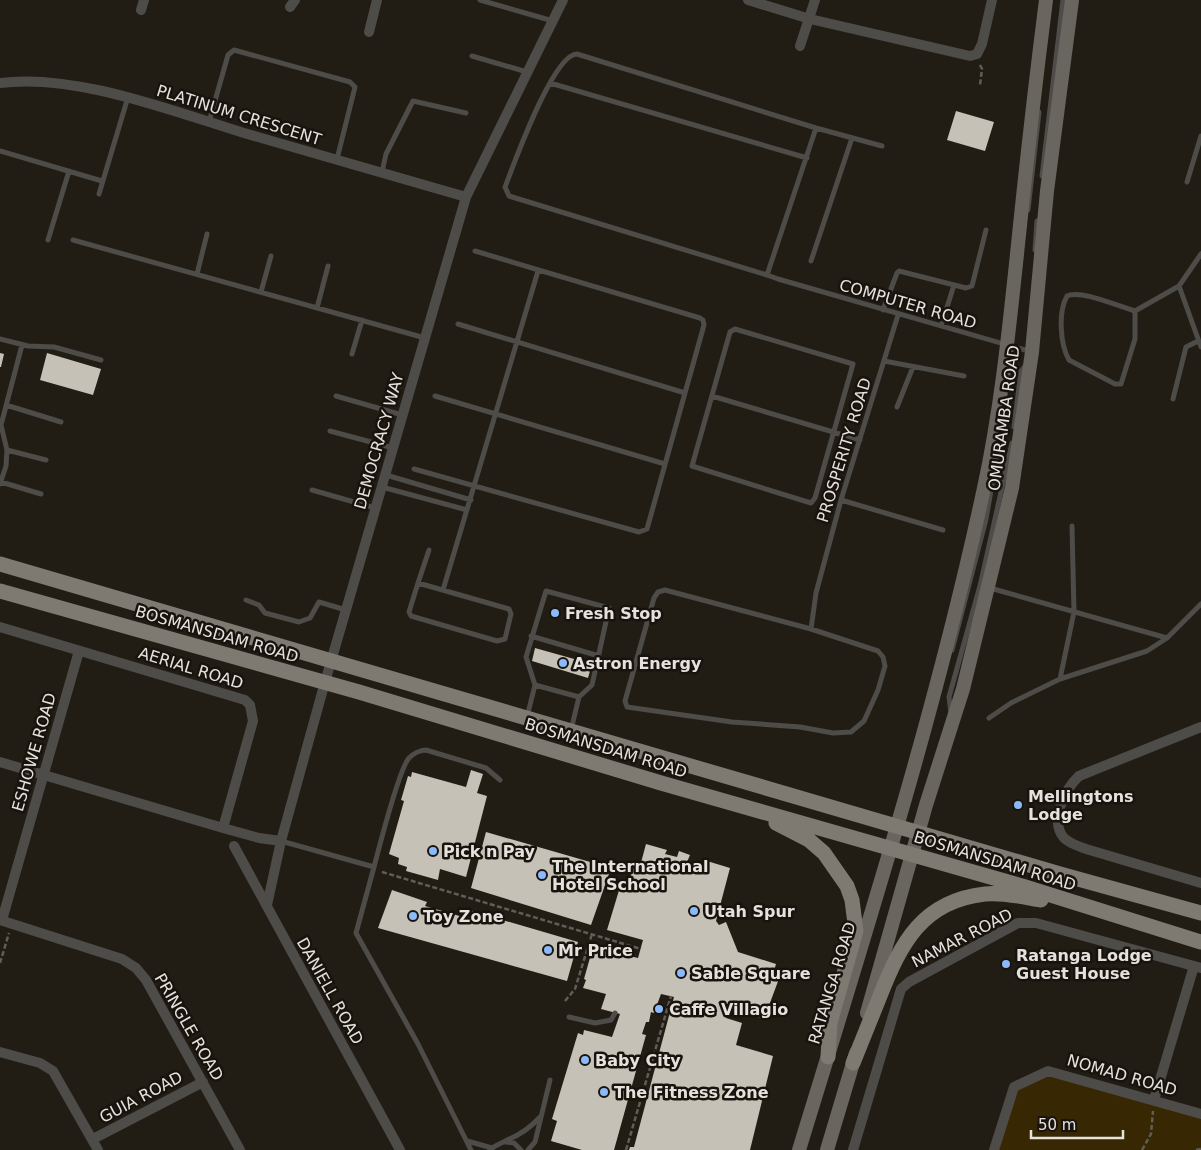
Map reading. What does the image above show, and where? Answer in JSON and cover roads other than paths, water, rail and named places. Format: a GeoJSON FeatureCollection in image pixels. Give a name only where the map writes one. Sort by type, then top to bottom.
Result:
{"type":"FeatureCollection","features":[{"type":"Feature","properties":{"kind":"main road","name":"OMURAMBA ROAD"},"geometry":{"type":"LineString","coordinates":[[898,825],[930,709],[984,486],[1010,346],[1031,117],[1046,0]]}},
{"type":"Feature","properties":{"kind":"main road","name":"OMURAMBA ROAD"},"geometry":{"type":"LineString","coordinates":[[919,831],[963,689],[990,588],[1012,488],[1032,356],[1047,191],[1072,0]]}},
{"type":"Feature","properties":{"kind":"main road","name":"BOSMANSDAM ROAD"},"geometry":{"type":"LineString","coordinates":[[0,564],[919,831],[1060,874],[1201,913]]}},
{"type":"Feature","properties":{"kind":"main road","name":"BOSMANSDAM ROAD"},"geometry":{"type":"LineString","coordinates":[[0,591],[325,682],[1201,942]]}},
{"type":"Feature","properties":{"kind":"main road"},"geometry":{"type":"LineString","coordinates":[[734,804],[809,840],[824,853],[847,886],[855,913],[856,931],[830,1023],[828,1057]]}},
{"type":"Feature","properties":{"kind":"main road","name":"RATANGA ROAD"},"geometry":{"type":"LineString","coordinates":[[800,1150],[898,825]]}},
{"type":"Feature","properties":{"kind":"main road"},"geometry":{"type":"LineString","coordinates":[[827,1150],[919,831]]}},
{"type":"Feature","properties":{"kind":"main road"},"geometry":{"type":"LineString","coordinates":[[852,1063],[894,961],[915,929],[934,911],[948,904],[986,894],[1082,906]]}},
{"type":"Feature","properties":{"kind":"street"},"geometry":{"type":"LineString","coordinates":[[369,32],[377,0]]}},
{"type":"Feature","properties":{"kind":"street","name":"DEMOCRACY WAY"},"geometry":{"type":"LineString","coordinates":[[267,906],[281,841],[331,660],[466,197],[563,0]]}},
{"type":"Feature","properties":{"kind":"street"},"geometry":{"type":"LineString","coordinates":[[800,46],[815,0]]}},
{"type":"Feature","properties":{"kind":"street"},"geometry":{"type":"LineString","coordinates":[[752,1],[810,19],[967,56],[977,54],[982,44],[992,0]]}},
{"type":"Feature","properties":{"kind":"street","name":"PLATINUM CRESCENT"},"geometry":{"type":"LineString","coordinates":[[0,84],[12,82],[64,86],[128,97],[466,197]]}},
{"type":"Feature","properties":{"kind":"street","name":"AERIAL ROAD"},"geometry":{"type":"LineString","coordinates":[[0,627],[238,696],[250,705],[253,721],[223,828]]}},
{"type":"Feature","properties":{"kind":"street","name":"ESHOWE ROAD"},"geometry":{"type":"LineString","coordinates":[[5,921],[43,775],[79,651]]}},
{"type":"Feature","properties":{"kind":"street"},"geometry":{"type":"LineString","coordinates":[[1201,728],[1079,776],[1072,783],[1062,804],[1058,825],[1068,841],[1201,882]]}},
{"type":"Feature","properties":{"kind":"street"},"geometry":{"type":"LineString","coordinates":[[0,762],[258,838],[281,841]]}},
{"type":"Feature","properties":{"kind":"street","name":"DANIELL ROAD"},"geometry":{"type":"LineString","coordinates":[[234,846],[400,1150]]}},
{"type":"Feature","properties":{"kind":"street","name":"PRINGLE ROAD"},"geometry":{"type":"LineString","coordinates":[[5,921],[122,959],[136,968],[146,980],[240,1150]]}},
{"type":"Feature","properties":{"kind":"street","name":"NAMAR ROAD"},"geometry":{"type":"LineString","coordinates":[[853,1150],[901,988],[1018,923],[1027,922],[1197,967]]}},
{"type":"Feature","properties":{"kind":"street"},"geometry":{"type":"LineString","coordinates":[[1154,1100],[1197,967]]}},
{"type":"Feature","properties":{"kind":"street"},"geometry":{"type":"LineString","coordinates":[[0,1052],[40,1063],[53,1071],[98,1150]]}},
{"type":"Feature","properties":{"kind":"street","name":"NOMAD ROAD"},"geometry":{"type":"LineString","coordinates":[[994,1150],[1014,1087],[1043,1072],[1056,1072],[1201,1114]]}},
{"type":"Feature","properties":{"kind":"street","name":"GUIA ROAD"},"geometry":{"type":"LineString","coordinates":[[92,1139],[203,1082]]}},
{"type":"Feature","properties":{"kind":"lane"},"geometry":{"type":"LineString","coordinates":[[480,0],[553,21]]}},
{"type":"Feature","properties":{"kind":"lane"},"geometry":{"type":"LineString","coordinates":[[1010,346],[1052,0]]}},
{"type":"Feature","properties":{"kind":"lane"},"geometry":{"type":"LineString","coordinates":[[1040,266],[1037,259],[1035,241],[1063,0]]}},
{"type":"Feature","properties":{"kind":"lane"},"geometry":{"type":"LineString","coordinates":[[209,122],[228,54],[234,50],[350,82],[355,87],[337,159]]}},
{"type":"Feature","properties":{"kind":"lane"},"geometry":{"type":"LineString","coordinates":[[807,158],[550,83],[566,58],[577,54],[816,128],[882,146]]}},
{"type":"Feature","properties":{"kind":"lane"},"geometry":{"type":"LineString","coordinates":[[472,56],[528,72]]}},
{"type":"Feature","properties":{"kind":"lane","name":"COMPUTER ROAD"},"geometry":{"type":"LineString","coordinates":[[550,83],[538,103],[504,187],[509,196],[766,276],[1010,346],[1032,356]]}},
{"type":"Feature","properties":{"kind":"lane"},"geometry":{"type":"LineString","coordinates":[[99,194],[128,97]]}},
{"type":"Feature","properties":{"kind":"lane"},"geometry":{"type":"LineString","coordinates":[[382,172],[386,154],[413,102],[466,113]]}},
{"type":"Feature","properties":{"kind":"lane"},"geometry":{"type":"LineString","coordinates":[[766,276],[816,128]]}},
{"type":"Feature","properties":{"kind":"lane"},"geometry":{"type":"LineString","coordinates":[[1187,182],[1201,136]]}},
{"type":"Feature","properties":{"kind":"lane"},"geometry":{"type":"LineString","coordinates":[[812,261],[852,138]]}},
{"type":"Feature","properties":{"kind":"lane"},"geometry":{"type":"LineString","coordinates":[[0,151],[102,181]]}},
{"type":"Feature","properties":{"kind":"lane"},"geometry":{"type":"LineString","coordinates":[[48,240],[68,171]]}},
{"type":"Feature","properties":{"kind":"lane"},"geometry":{"type":"LineString","coordinates":[[883,310],[897,273],[900,271],[966,288],[972,286],[986,230]]}},
{"type":"Feature","properties":{"kind":"lane"},"geometry":{"type":"LineString","coordinates":[[196,274],[207,234]]}},
{"type":"Feature","properties":{"kind":"lane"},"geometry":{"type":"LineString","coordinates":[[73,240],[425,338]]}},
{"type":"Feature","properties":{"kind":"lane"},"geometry":{"type":"LineString","coordinates":[[414,469],[639,532],[647,529],[704,325],[703,320],[475,251]]}},
{"type":"Feature","properties":{"kind":"lane"},"geometry":{"type":"LineString","coordinates":[[1135,312],[1136,339],[1121,384],[1115,384],[1069,360],[1066,354],[1062,320],[1062,310],[1067,296],[1074,294],[1087,296],[1135,312],[1178,286],[1201,254]]}},
{"type":"Feature","properties":{"kind":"lane"},"geometry":{"type":"LineString","coordinates":[[261,292],[271,256]]}},
{"type":"Feature","properties":{"kind":"lane"},"geometry":{"type":"LineString","coordinates":[[317,308],[328,266]]}},
{"type":"Feature","properties":{"kind":"lane"},"geometry":{"type":"LineString","coordinates":[[443,590],[538,271]]}},
{"type":"Feature","properties":{"kind":"lane"},"geometry":{"type":"LineString","coordinates":[[941,326],[954,285]]}},
{"type":"Feature","properties":{"kind":"lane"},"geometry":{"type":"LineString","coordinates":[[1178,286],[1201,347]]}},
{"type":"Feature","properties":{"kind":"lane","name":"PROSPERITY ROAD"},"geometry":{"type":"LineString","coordinates":[[811,630],[816,593],[841,500],[898,315]]}},
{"type":"Feature","properties":{"kind":"lane"},"geometry":{"type":"LineString","coordinates":[[352,354],[362,320]]}},
{"type":"Feature","properties":{"kind":"lane"},"geometry":{"type":"LineString","coordinates":[[458,324],[685,393]]}},
{"type":"Feature","properties":{"kind":"lane"},"geometry":{"type":"LineString","coordinates":[[734,329],[852,362],[854,368],[813,502],[806,503],[692,467],[712,396],[730,332],[734,329]]}},
{"type":"Feature","properties":{"kind":"lane"},"geometry":{"type":"LineString","coordinates":[[0,339],[22,345],[54,347],[100,360]]}},
{"type":"Feature","properties":{"kind":"lane"},"geometry":{"type":"LineString","coordinates":[[1173,399],[1186,347],[1198,341]]}},
{"type":"Feature","properties":{"kind":"lane"},"geometry":{"type":"LineString","coordinates":[[22,345],[0,431],[7,450],[0,483],[41,494]]}},
{"type":"Feature","properties":{"kind":"lane"},"geometry":{"type":"LineString","coordinates":[[952,722],[950,697],[980,586],[1012,445],[1022,371],[1032,356]]}},
{"type":"Feature","properties":{"kind":"lane"},"geometry":{"type":"LineString","coordinates":[[884,361],[964,376]]}},
{"type":"Feature","properties":{"kind":"lane"},"geometry":{"type":"LineString","coordinates":[[897,407],[913,367]]}},
{"type":"Feature","properties":{"kind":"lane"},"geometry":{"type":"LineString","coordinates":[[336,396],[402,415]]}},
{"type":"Feature","properties":{"kind":"lane"},"geometry":{"type":"LineString","coordinates":[[435,396],[665,464]]}},
{"type":"Feature","properties":{"kind":"lane"},"geometry":{"type":"LineString","coordinates":[[712,396],[860,440]]}},
{"type":"Feature","properties":{"kind":"lane"},"geometry":{"type":"LineString","coordinates":[[6,405],[61,422]]}},
{"type":"Feature","properties":{"kind":"lane"},"geometry":{"type":"LineString","coordinates":[[330,431],[393,448]]}},
{"type":"Feature","properties":{"kind":"lane"},"geometry":{"type":"LineString","coordinates":[[7,450],[46,460]]}},
{"type":"Feature","properties":{"kind":"lane"},"geometry":{"type":"LineString","coordinates":[[385,474],[471,500]]}},
{"type":"Feature","properties":{"kind":"lane"},"geometry":{"type":"LineString","coordinates":[[382,487],[467,510]]}},
{"type":"Feature","properties":{"kind":"lane"},"geometry":{"type":"LineString","coordinates":[[312,490],[375,508]]}},
{"type":"Feature","properties":{"kind":"lane"},"geometry":{"type":"LineString","coordinates":[[841,500],[943,530]]}},
{"type":"Feature","properties":{"kind":"lane"},"geometry":{"type":"LineString","coordinates":[[1060,680],[1074,612],[1072,526]]}},
{"type":"Feature","properties":{"kind":"lane"},"geometry":{"type":"LineString","coordinates":[[418,583],[509,609],[511,614],[505,638],[497,641],[411,616],[409,612],[418,583],[429,550]]}},
{"type":"Feature","properties":{"kind":"lane"},"geometry":{"type":"LineString","coordinates":[[990,588],[1167,638]]}},
{"type":"Feature","properties":{"kind":"lane"},"geometry":{"type":"LineString","coordinates":[[526,718],[535,685],[526,661],[531,636],[544,594],[548,590],[608,607],[610,610],[592,685],[579,697],[571,730]]}},
{"type":"Feature","properties":{"kind":"lane"},"geometry":{"type":"LineString","coordinates":[[670,591],[811,630],[878,651],[885,660],[884,671],[874,700],[864,721],[857,729],[851,732],[833,733],[795,726],[732,722],[630,709],[625,705],[654,598],[658,592],[670,591]]}},
{"type":"Feature","properties":{"kind":"lane"},"geometry":{"type":"LineString","coordinates":[[246,600],[259,605],[265,613],[298,622],[310,618],[319,602],[346,610]]}},
{"type":"Feature","properties":{"kind":"lane"},"geometry":{"type":"LineString","coordinates":[[989,718],[1011,703],[1060,680],[1147,651],[1167,638],[1201,604]]}},
{"type":"Feature","properties":{"kind":"lane"},"geometry":{"type":"LineString","coordinates":[[531,636],[599,656]]}},
{"type":"Feature","properties":{"kind":"lane"},"geometry":{"type":"LineString","coordinates":[[535,685],[579,697]]}},
{"type":"Feature","properties":{"kind":"lane"},"geometry":{"type":"LineString","coordinates":[[471,1150],[418,1044],[356,933],[400,776],[408,759],[419,751],[426,750],[486,768],[500,780]]}},
{"type":"Feature","properties":{"kind":"lane"},"geometry":{"type":"LineString","coordinates":[[281,841],[374,867]]}},
{"type":"Feature","properties":{"kind":"lane"},"geometry":{"type":"LineString","coordinates":[[568,1017],[602,1023],[611,1020],[615,1013]]}},
{"type":"Feature","properties":{"kind":"lane"},"geometry":{"type":"LineString","coordinates":[[528,1150],[534,1142],[550,1080]]}},
{"type":"Feature","properties":{"kind":"lane"},"geometry":{"type":"LineString","coordinates":[[506,1142],[531,1126],[541,1117]]}},
{"type":"Feature","properties":{"kind":"lane"},"geometry":{"type":"LineString","coordinates":[[467,1141],[491,1149],[498,1143],[514,1143],[521,1150]]}},
{"type":"Feature","properties":{"kind":"place","name":"Fresh Stop"},"geometry":{"type":"Point","coordinates":[555,613]}},
{"type":"Feature","properties":{"kind":"place","name":"Astron Energy"},"geometry":{"type":"Point","coordinates":[563,663]}},
{"type":"Feature","properties":{"kind":"place","name":"Mellingtons Lodge"},"geometry":{"type":"Point","coordinates":[1018,805]}},
{"type":"Feature","properties":{"kind":"place","name":"Pick n Pay"},"geometry":{"type":"Point","coordinates":[433,851]}},
{"type":"Feature","properties":{"kind":"place","name":"The International Hotel School"},"geometry":{"type":"Point","coordinates":[542,875]}},
{"type":"Feature","properties":{"kind":"place","name":"Utah Spur"},"geometry":{"type":"Point","coordinates":[694,911]}},
{"type":"Feature","properties":{"kind":"place","name":"Toy Zone"},"geometry":{"type":"Point","coordinates":[413,916]}},
{"type":"Feature","properties":{"kind":"place","name":"Mr Price"},"geometry":{"type":"Point","coordinates":[548,950]}},
{"type":"Feature","properties":{"kind":"place","name":"Ratanga Lodge Guest House"},"geometry":{"type":"Point","coordinates":[1006,964]}},
{"type":"Feature","properties":{"kind":"place","name":"Sable Square"},"geometry":{"type":"Point","coordinates":[681,973]}},
{"type":"Feature","properties":{"kind":"place","name":"Caffe Villagio"},"geometry":{"type":"Point","coordinates":[659,1009]}},
{"type":"Feature","properties":{"kind":"place","name":"Baby City"},"geometry":{"type":"Point","coordinates":[585,1060]}},
{"type":"Feature","properties":{"kind":"place","name":"The Fitness Zone"},"geometry":{"type":"Point","coordinates":[604,1092]}}]}
